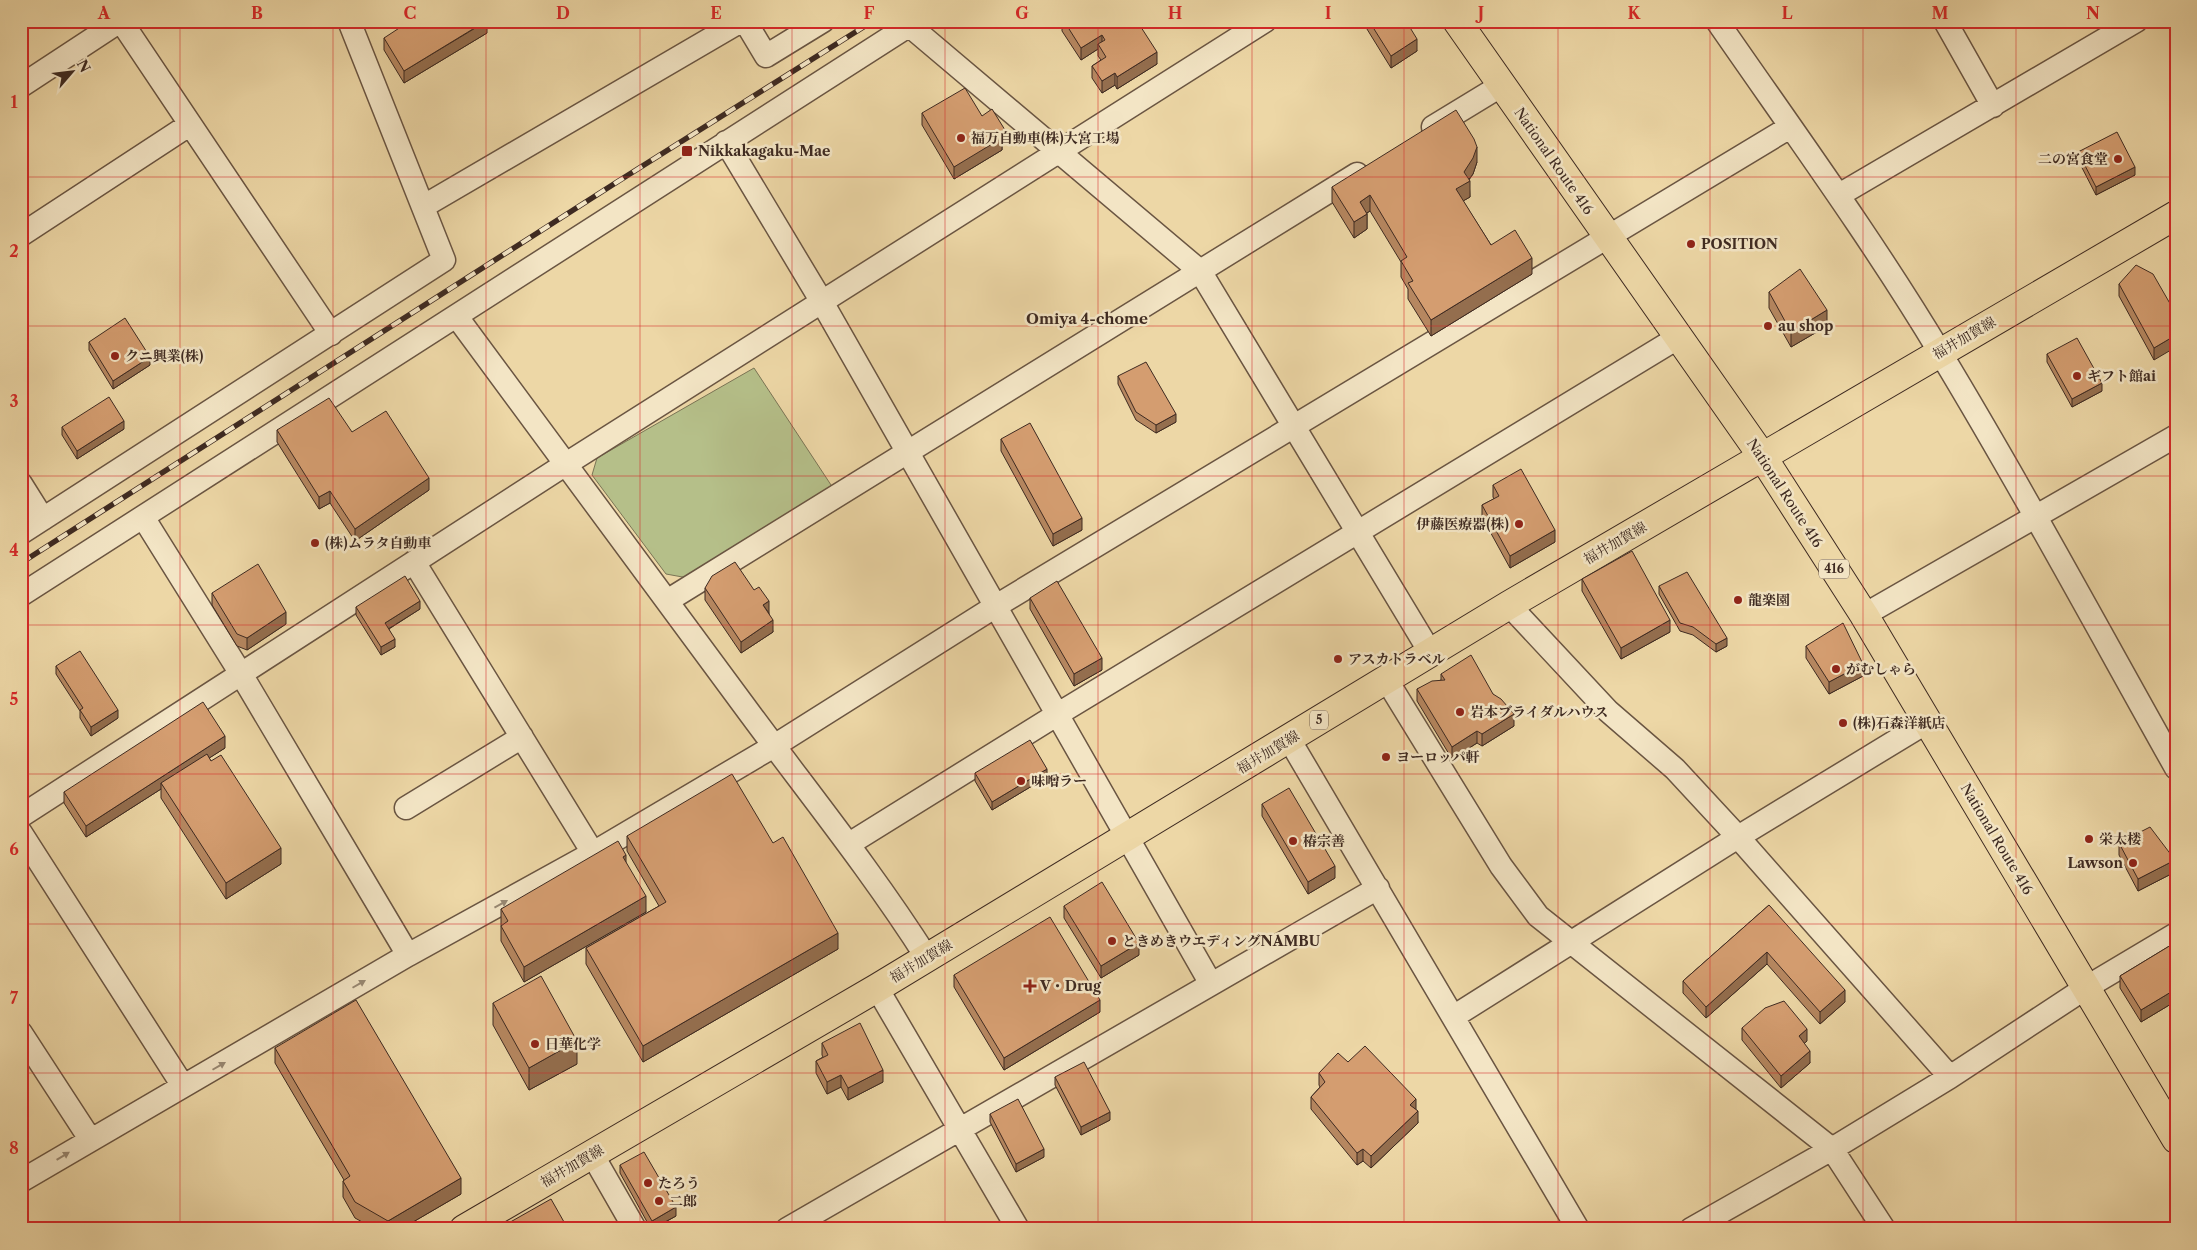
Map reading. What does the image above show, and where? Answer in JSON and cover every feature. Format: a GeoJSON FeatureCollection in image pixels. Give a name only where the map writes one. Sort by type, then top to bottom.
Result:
{"type":"FeatureCollection","features":[{"type":"Feature","properties":{"kind":"main road","name":"National Route 416"},"geometry":{"type":"LineString","coordinates":[[1458,21],[1762,456],[1864,615],[2176,1139]]}},
{"type":"Feature","properties":{"kind":"main road","name":"福井加賀線"},"geometry":{"type":"LineString","coordinates":[[464,1229],[877,988],[1509,605],[2176,215]]}},
{"type":"Feature","properties":{"kind":"street"},"geometry":{"type":"LineString","coordinates":[[21,86],[121,21],[331,334]]}},
{"type":"Feature","properties":{"kind":"street"},"geometry":{"type":"LineString","coordinates":[[21,533],[444,260],[349,21]]}},
{"type":"Feature","properties":{"kind":"street"},"geometry":{"type":"LineString","coordinates":[[424,206],[741,21]]}},
{"type":"Feature","properties":{"kind":"street"},"geometry":{"type":"LineString","coordinates":[[745,21],[766,56],[823,21]]}},
{"type":"Feature","properties":{"kind":"street"},"geometry":{"type":"LineString","coordinates":[[21,816],[566,464],[1265,21]]}},
{"type":"Feature","properties":{"kind":"street"},"geometry":{"type":"LineString","coordinates":[[1717,21],[1839,195],[1940,352],[2036,518],[2176,768]]}},
{"type":"Feature","properties":{"kind":"street"},"geometry":{"type":"LineString","coordinates":[[1945,21],[1992,106]]}},
{"type":"Feature","properties":{"kind":"street"},"geometry":{"type":"LineString","coordinates":[[1839,195],[2136,21]]}},
{"type":"Feature","properties":{"kind":"street"},"geometry":{"type":"LineString","coordinates":[[21,595],[457,317],[910,23],[1200,272],[1430,652]]}},
{"type":"Feature","properties":{"kind":"street"},"geometry":{"type":"LineString","coordinates":[[1418,137],[1502,85]]}},
{"type":"Feature","properties":{"kind":"street"},"geometry":{"type":"LineString","coordinates":[[21,235],[190,125]]}},
{"type":"Feature","properties":{"kind":"street"},"geometry":{"type":"LineString","coordinates":[[21,1181],[408,955],[593,853],[774,746],[996,606],[1790,127]]}},
{"type":"Feature","properties":{"kind":"street"},"geometry":{"type":"LineString","coordinates":[[726,142],[822,302],[1211,984]]}},
{"type":"Feature","properties":{"kind":"street"},"geometry":{"type":"LineString","coordinates":[[667,601],[1376,163]]}},
{"type":"Feature","properties":{"kind":"street"},"geometry":{"type":"LineString","coordinates":[[457,317],[774,746],[849,844],[896,910],[927,958]]}},
{"type":"Feature","properties":{"kind":"street"},"geometry":{"type":"LineString","coordinates":[[849,844],[1058,714],[1680,337]]}},
{"type":"Feature","properties":{"kind":"street"},"geometry":{"type":"LineString","coordinates":[[1864,615],[2176,436]]}},
{"type":"Feature","properties":{"kind":"street"},"geometry":{"type":"LineString","coordinates":[[21,484],[43,519]]}},
{"type":"Feature","properties":{"kind":"street"},"geometry":{"type":"LineString","coordinates":[[143,517],[241,674],[408,955]]}},
{"type":"Feature","properties":{"kind":"street"},"geometry":{"type":"LineString","coordinates":[[414,562],[593,853]]}},
{"type":"Feature","properties":{"kind":"street"},"geometry":{"type":"LineString","coordinates":[[1509,605],[1608,711],[1675,769],[1738,837],[1950,1077]]}},
{"type":"Feature","properties":{"kind":"street"},"geometry":{"type":"LineString","coordinates":[[1386,679],[1501,866],[1538,916],[1832,1150],[1884,1229]]}},
{"type":"Feature","properties":{"kind":"street"},"geometry":{"type":"LineString","coordinates":[[1453,1017],[1738,837],[1927,722]]}},
{"type":"Feature","properties":{"kind":"street"},"geometry":{"type":"LineString","coordinates":[[406,808],[522,737]]}},
{"type":"Feature","properties":{"kind":"street"},"geometry":{"type":"LineString","coordinates":[[1289,739],[1578,1229]]}},
{"type":"Feature","properties":{"kind":"street"},"geometry":{"type":"LineString","coordinates":[[21,833],[183,1086]]}},
{"type":"Feature","properties":{"kind":"street"},"geometry":{"type":"LineString","coordinates":[[797,1226],[959,1129],[1378,888]]}},
{"type":"Feature","properties":{"kind":"street"},"geometry":{"type":"LineString","coordinates":[[1691,1229],[1726,1220],[2087,987],[2176,934]]}},
{"type":"Feature","properties":{"kind":"street"},"geometry":{"type":"LineString","coordinates":[[877,988],[1018,1229]]}},
{"type":"Feature","properties":{"kind":"street"},"geometry":{"type":"LineString","coordinates":[[21,1033],[90,1140]]}},
{"type":"Feature","properties":{"kind":"street"},"geometry":{"type":"LineString","coordinates":[[592,1154],[635,1229]]}},
{"type":"Feature","properties":{"kind":"green space"},"geometry":{"type":"Polygon","coordinates":[[[754,368],[833,488],[688,578],[666,574],[592,475],[597,458],[754,368]]]}},
{"type":"Feature","properties":{"kind":"building"},"geometry":{"type":"Polygon","coordinates":[[[410,21],[486,21],[404,71],[384,38],[410,21]]]}},
{"type":"Feature","properties":{"kind":"building"},"geometry":{"type":"Polygon","coordinates":[[[1064,21],[1137,21],[1157,52],[1117,77],[1115,73],[1102,81],[1092,66],[1106,57],[1098,44],[1105,40],[1102,35],[1081,48],[1064,21]]]}},
{"type":"Feature","properties":{"kind":"building"},"geometry":{"type":"Polygon","coordinates":[[[1369,21],[1406,21],[1417,39],[1391,56],[1369,21]]]}},
{"type":"Feature","properties":{"kind":"building"},"geometry":{"type":"Polygon","coordinates":[[[965,88],[982,116],[992,109],[1005,130],[999,133],[1002,138],[954,167],[922,113],[965,88]]]}},
{"type":"Feature","properties":{"kind":"building"},"geometry":{"type":"Polygon","coordinates":[[[1456,110],[1477,147],[1473,158],[1464,172],[1470,181],[1456,189],[1491,245],[1515,230],[1532,258],[1431,320],[1408,283],[1413,281],[1401,261],[1407,257],[1370,195],[1360,202],[1367,214],[1354,222],[1332,187],[1456,110]]]}},
{"type":"Feature","properties":{"kind":"building"},"geometry":{"type":"Polygon","coordinates":[[[2117,132],[2135,167],[2096,187],[2078,152],[2117,132]]]}},
{"type":"Feature","properties":{"kind":"building"},"geometry":{"type":"Polygon","coordinates":[[[2136,265],[2153,274],[2176,314],[2176,335],[2154,348],[2119,284],[2136,265]]]}},
{"type":"Feature","properties":{"kind":"building"},"geometry":{"type":"Polygon","coordinates":[[[1800,269],[1827,310],[1791,332],[1769,292],[1800,269]]]}},
{"type":"Feature","properties":{"kind":"building"},"geometry":{"type":"Polygon","coordinates":[[[125,318],[150,357],[113,381],[89,342],[125,318]]]}},
{"type":"Feature","properties":{"kind":"building"},"geometry":{"type":"Polygon","coordinates":[[[2077,338],[2102,383],[2072,399],[2047,354],[2077,338]]]}},
{"type":"Feature","properties":{"kind":"building"},"geometry":{"type":"Polygon","coordinates":[[[1146,362],[1176,414],[1156,425],[1136,412],[1118,376],[1146,362]]]}},
{"type":"Feature","properties":{"kind":"building"},"geometry":{"type":"Polygon","coordinates":[[[109,397],[124,421],[77,451],[62,427],[109,397]]]}},
{"type":"Feature","properties":{"kind":"building"},"geometry":{"type":"Polygon","coordinates":[[[329,398],[352,432],[386,411],[429,478],[355,529],[330,491],[319,497],[277,430],[329,398]]]}},
{"type":"Feature","properties":{"kind":"building"},"geometry":{"type":"Polygon","coordinates":[[[1030,423],[1082,518],[1053,534],[1001,439],[1030,423]]]}},
{"type":"Feature","properties":{"kind":"building"},"geometry":{"type":"Polygon","coordinates":[[[1521,469],[1555,530],[1510,556],[1482,505],[1499,496],[1493,485],[1521,469]]]}},
{"type":"Feature","properties":{"kind":"building"},"geometry":{"type":"Polygon","coordinates":[[[1632,551],[1670,620],[1621,648],[1582,579],[1632,551]]]}},
{"type":"Feature","properties":{"kind":"building"},"geometry":{"type":"Polygon","coordinates":[[[735,562],[754,590],[759,587],[769,601],[763,605],[773,620],[741,642],[705,588],[712,576],[735,562]]]}},
{"type":"Feature","properties":{"kind":"building"},"geometry":{"type":"Polygon","coordinates":[[[258,564],[286,612],[247,638],[237,634],[212,593],[258,564]]]}},
{"type":"Feature","properties":{"kind":"building"},"geometry":{"type":"Polygon","coordinates":[[[1687,572],[1727,638],[1716,644],[1693,627],[1680,623],[1659,586],[1687,572]]]}},
{"type":"Feature","properties":{"kind":"building"},"geometry":{"type":"Polygon","coordinates":[[[405,576],[420,601],[385,623],[395,639],[381,647],[356,607],[405,576]]]}},
{"type":"Feature","properties":{"kind":"building"},"geometry":{"type":"Polygon","coordinates":[[[1057,581],[1102,658],[1074,674],[1030,598],[1057,581]]]}},
{"type":"Feature","properties":{"kind":"building"},"geometry":{"type":"Polygon","coordinates":[[[1843,623],[1863,664],[1829,682],[1806,646],[1843,623]]]}},
{"type":"Feature","properties":{"kind":"building"},"geometry":{"type":"Polygon","coordinates":[[[80,651],[118,710],[91,727],[80,710],[83,708],[56,666],[80,651]]]}},
{"type":"Feature","properties":{"kind":"building"},"geometry":{"type":"Polygon","coordinates":[[[1471,655],[1493,694],[1501,699],[1514,714],[1482,734],[1477,731],[1452,747],[1417,689],[1432,681],[1445,680],[1441,674],[1471,655]]]}},
{"type":"Feature","properties":{"kind":"building"},"geometry":{"type":"Polygon","coordinates":[[[203,702],[225,736],[86,826],[64,792],[203,702]]]}},
{"type":"Feature","properties":{"kind":"building"},"geometry":{"type":"Polygon","coordinates":[[[1030,740],[1047,769],[992,802],[975,773],[1030,740]]]}},
{"type":"Feature","properties":{"kind":"building"},"geometry":{"type":"Polygon","coordinates":[[[207,754],[211,761],[221,755],[281,848],[226,883],[161,783],[207,754]]]}},
{"type":"Feature","properties":{"kind":"building"},"geometry":{"type":"Polygon","coordinates":[[[732,774],[773,843],[783,837],[838,933],[643,1046],[586,948],[666,902],[627,836],[732,774]]]}},
{"type":"Feature","properties":{"kind":"building"},"geometry":{"type":"Polygon","coordinates":[[[1289,788],[1335,866],[1308,882],[1262,804],[1289,788]]]}},
{"type":"Feature","properties":{"kind":"building"},"geometry":{"type":"Polygon","coordinates":[[[2150,827],[2175,860],[2138,879],[2119,843],[2150,827]]]}},
{"type":"Feature","properties":{"kind":"building"},"geometry":{"type":"Polygon","coordinates":[[[618,841],[626,855],[623,857],[646,896],[524,967],[501,926],[508,921],[501,909],[618,841]]]}},
{"type":"Feature","properties":{"kind":"building"},"geometry":{"type":"Polygon","coordinates":[[[1102,882],[1139,943],[1101,966],[1064,906],[1102,882]]]}},
{"type":"Feature","properties":{"kind":"building"},"geometry":{"type":"Polygon","coordinates":[[[1769,905],[1845,990],[1820,1012],[1767,952],[1706,1007],[1683,981],[1769,905]]]}},
{"type":"Feature","properties":{"kind":"building"},"geometry":{"type":"Polygon","coordinates":[[[1050,917],[1100,1000],[1004,1058],[954,975],[1050,917]]]}},
{"type":"Feature","properties":{"kind":"building"},"geometry":{"type":"Polygon","coordinates":[[[2176,942],[2176,989],[2141,1010],[2120,976],[2176,942]]]}},
{"type":"Feature","properties":{"kind":"building"},"geometry":{"type":"Polygon","coordinates":[[[541,976],[577,1041],[529,1068],[493,1003],[541,976]]]}},
{"type":"Feature","properties":{"kind":"building"},"geometry":{"type":"Polygon","coordinates":[[[356,1000],[461,1178],[388,1221],[355,1202],[343,1181],[350,1176],[275,1048],[356,1000]]]}},
{"type":"Feature","properties":{"kind":"building"},"geometry":{"type":"Polygon","coordinates":[[[1784,1001],[1807,1029],[1799,1036],[1810,1051],[1781,1076],[1742,1028],[1765,1008],[1784,1001]]]}},
{"type":"Feature","properties":{"kind":"building"},"geometry":{"type":"Polygon","coordinates":[[[860,1023],[883,1070],[848,1088],[841,1075],[827,1082],[816,1061],[828,1055],[822,1043],[860,1023]]]}},
{"type":"Feature","properties":{"kind":"building"},"geometry":{"type":"Polygon","coordinates":[[[1365,1046],[1416,1099],[1410,1105],[1418,1111],[1371,1156],[1363,1149],[1357,1153],[1311,1097],[1325,1082],[1319,1073],[1338,1053],[1348,1062],[1365,1046]]]}},
{"type":"Feature","properties":{"kind":"building"},"geometry":{"type":"Polygon","coordinates":[[[1084,1062],[1110,1112],[1081,1127],[1055,1077],[1084,1062]]]}},
{"type":"Feature","properties":{"kind":"building"},"geometry":{"type":"Polygon","coordinates":[[[1018,1099],[1044,1149],[1016,1164],[990,1114],[1018,1099]]]}},
{"type":"Feature","properties":{"kind":"building"},"geometry":{"type":"Polygon","coordinates":[[[644,1152],[676,1207],[652,1221],[620,1165],[644,1152]]]}},
{"type":"Feature","properties":{"kind":"building"},"geometry":{"type":"Polygon","coordinates":[[[551,1199],[568,1229],[498,1229],[551,1199]]]}},
{"type":"Feature","properties":{"kind":"building"},"geometry":{"type":"Polygon","coordinates":[[[2044,1224],[2047,1229],[2035,1229],[2044,1224]]]}},
{"type":"Feature","properties":{"kind":"railway"},"geometry":{"type":"LineString","coordinates":[[21,563],[617,182],[873,21]]}},
{"type":"Feature","properties":{"kind":"place","name":"福万自動車(株)大宮工場"},"geometry":{"type":"Point","coordinates":[961,138]}},
{"type":"Feature","properties":{"kind":"place","name":"Nikkakagaku-Mae"},"geometry":{"type":"Point","coordinates":[687,151]}},
{"type":"Feature","properties":{"kind":"place","name":"二の宮食堂"},"geometry":{"type":"Point","coordinates":[2118,159]}},
{"type":"Feature","properties":{"kind":"place","name":"POSITION"},"geometry":{"type":"Point","coordinates":[1691,244]}},
{"type":"Feature","properties":{"kind":"place","name":"au shop"},"geometry":{"type":"Point","coordinates":[1768,326]}},
{"type":"Feature","properties":{"kind":"place","name":"クニ興業(株)"},"geometry":{"type":"Point","coordinates":[115,356]}},
{"type":"Feature","properties":{"kind":"place","name":"ギフト館ai"},"geometry":{"type":"Point","coordinates":[2077,376]}},
{"type":"Feature","properties":{"kind":"place","name":"伊藤医療器(株)"},"geometry":{"type":"Point","coordinates":[1519,524]}},
{"type":"Feature","properties":{"kind":"place","name":"(株)ムラタ自動車"},"geometry":{"type":"Point","coordinates":[315,543]}},
{"type":"Feature","properties":{"kind":"place","name":"龍楽園"},"geometry":{"type":"Point","coordinates":[1738,600]}},
{"type":"Feature","properties":{"kind":"place","name":"アスカトラベル"},"geometry":{"type":"Point","coordinates":[1338,659]}},
{"type":"Feature","properties":{"kind":"place","name":"がむしゃら"},"geometry":{"type":"Point","coordinates":[1836,669]}},
{"type":"Feature","properties":{"kind":"place","name":"岩本ブライダルハウス"},"geometry":{"type":"Point","coordinates":[1460,712]}},
{"type":"Feature","properties":{"kind":"place","name":"(株)石森洋紙店"},"geometry":{"type":"Point","coordinates":[1843,723]}},
{"type":"Feature","properties":{"kind":"place","name":"ヨーロッパ軒"},"geometry":{"type":"Point","coordinates":[1386,757]}},
{"type":"Feature","properties":{"kind":"place","name":"味噌ラー"},"geometry":{"type":"Point","coordinates":[1021,781]}},
{"type":"Feature","properties":{"kind":"place","name":"栄太楼"},"geometry":{"type":"Point","coordinates":[2089,839]}},
{"type":"Feature","properties":{"kind":"place","name":"椿宗善"},"geometry":{"type":"Point","coordinates":[1293,841]}},
{"type":"Feature","properties":{"kind":"place","name":"Lawson"},"geometry":{"type":"Point","coordinates":[2133,863]}},
{"type":"Feature","properties":{"kind":"place","name":"ときめきウエディングNAMBU"},"geometry":{"type":"Point","coordinates":[1112,941]}},
{"type":"Feature","properties":{"kind":"place","name":"V・Drug"},"geometry":{"type":"Point","coordinates":[1030,986]}},
{"type":"Feature","properties":{"kind":"place","name":"日華化学"},"geometry":{"type":"Point","coordinates":[535,1044]}},
{"type":"Feature","properties":{"kind":"place","name":"たろう"},"geometry":{"type":"Point","coordinates":[648,1183]}},
{"type":"Feature","properties":{"kind":"place","name":"二郎"},"geometry":{"type":"Point","coordinates":[659,1201]}},
{"type":"Feature","properties":{"kind":"district","name":"Omiya 4-chome"},"geometry":{"type":"Point","coordinates":[1087,319]}}]}
